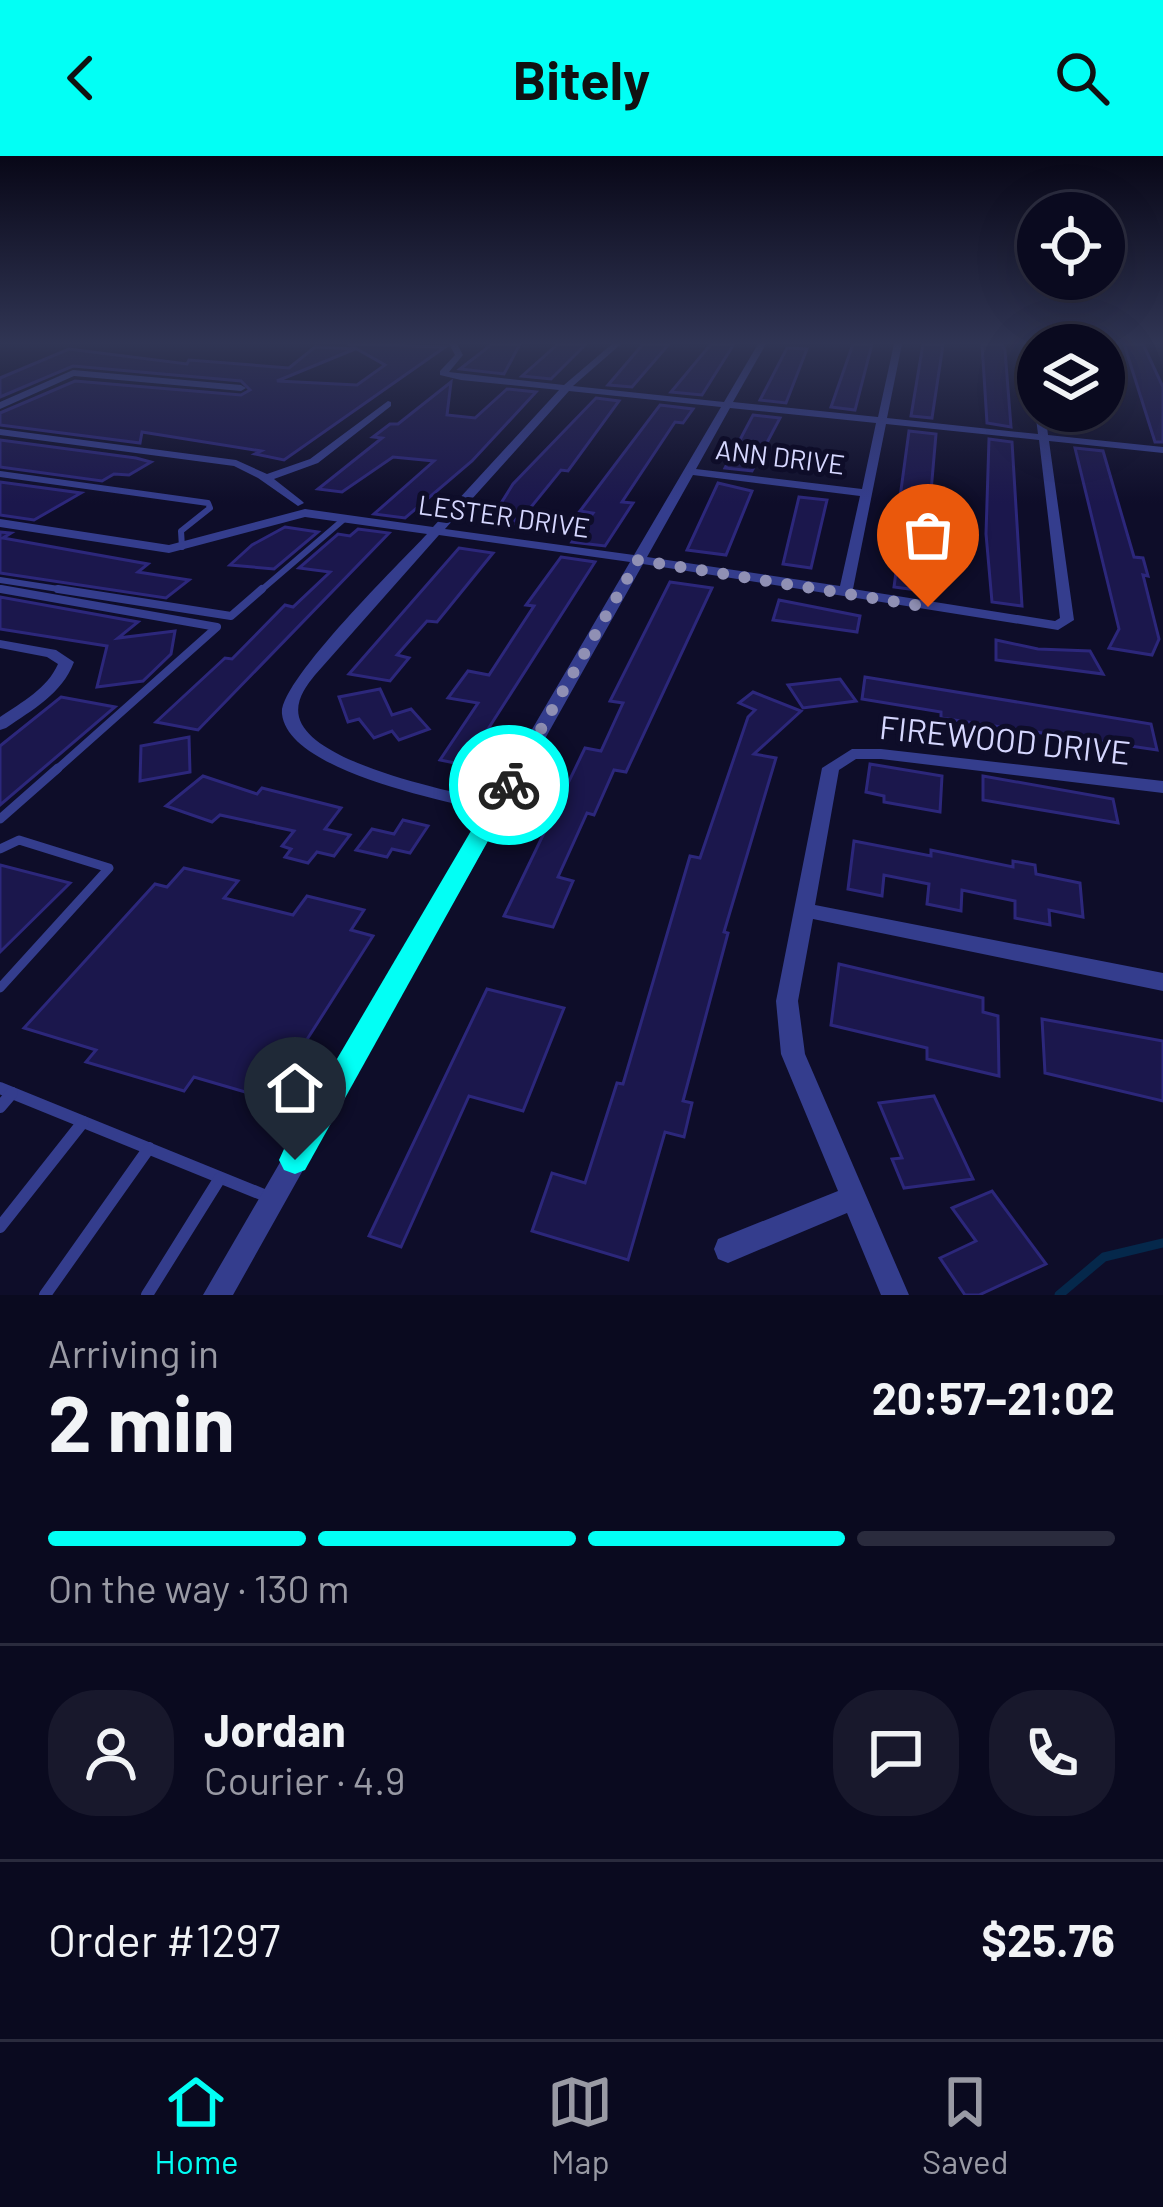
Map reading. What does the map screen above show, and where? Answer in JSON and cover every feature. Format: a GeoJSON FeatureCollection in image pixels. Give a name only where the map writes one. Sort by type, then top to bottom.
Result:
{"type":"FeatureCollection","features":[{"type":"Feature","properties":{"kind":"street"},"geometry":{"type":"LineString","coordinates":[[496,808],[325,756],[293,728],[290,710],[295,692],[314,665],[558,397]]}},
{"type":"Feature","properties":{"kind":"street"},"geometry":{"type":"LineString","coordinates":[[651,397],[1163,450]]}},
{"type":"Feature","properties":{"kind":"street"},"geometry":{"type":"LineString","coordinates":[[217,1295],[729,397]]}},
{"type":"Feature","properties":{"kind":"street"},"geometry":{"type":"LineString","coordinates":[[845,594],[887,397]]}},
{"type":"Feature","properties":{"kind":"street"},"geometry":{"type":"LineString","coordinates":[[270,477],[314,461],[388,404]]}},
{"type":"Feature","properties":{"kind":"street"},"geometry":{"type":"LineString","coordinates":[[0,432],[236,463],[270,477],[279,491],[302,508]]}},
{"type":"Feature","properties":{"kind":"street"},"geometry":{"type":"LineString","coordinates":[[1043,432],[1044,436]]}},
{"type":"Feature","properties":{"kind":"street","name":"LESTER DRIVE"},"geometry":{"type":"LineString","coordinates":[[302,508],[343,520],[638,560],[1052,626],[1066,620],[1044,436]]}},
{"type":"Feature","properties":{"kind":"street","name":"ANN DRIVE"},"geometry":{"type":"LineString","coordinates":[[687,471],[868,493]]}},
{"type":"Feature","properties":{"kind":"street"},"geometry":{"type":"LineString","coordinates":[[0,524],[182,547],[302,508]]}},
{"type":"Feature","properties":{"kind":"street"},"geometry":{"type":"LineString","coordinates":[[0,644],[51,653],[66,662],[64,672],[50,687],[0,725]]}},
{"type":"Feature","properties":{"kind":"street","name":"FIREWOOD DRIVE"},"geometry":{"type":"LineString","coordinates":[[804,910],[831,768],[841,758],[881,754],[1163,788]]}},
{"type":"Feature","properties":{"kind":"street"},"geometry":{"type":"LineString","coordinates":[[895,1295],[793,1054],[787,1001],[804,910],[1163,982]]}},
{"type":"Feature","properties":{"kind":"street"},"geometry":{"type":"LineString","coordinates":[[728,1250],[853,1198]]}},
{"type":"Feature","properties":{"kind":"lane"},"geometry":{"type":"LineString","coordinates":[[0,474],[208,503],[210,508],[181,531],[182,547]]}},
{"type":"Feature","properties":{"kind":"lane"},"geometry":{"type":"LineString","coordinates":[[0,580],[231,616],[343,520]]}},
{"type":"Feature","properties":{"kind":"lane"},"geometry":{"type":"LineString","coordinates":[[0,589],[217,627],[0,819]]}},
{"type":"Feature","properties":{"kind":"lane"},"geometry":{"type":"LineString","coordinates":[[0,849],[19,840],[109,868],[0,988]]}},
{"type":"Feature","properties":{"kind":"lane"},"geometry":{"type":"LineString","coordinates":[[0,1107],[6,1090],[272,1198]]}},
{"type":"Feature","properties":{"kind":"lane"},"geometry":{"type":"LineString","coordinates":[[0,1227],[83,1122]]}},
{"type":"Feature","properties":{"kind":"lane"},"geometry":{"type":"LineString","coordinates":[[45,1295],[149,1148]]}},
{"type":"Feature","properties":{"kind":"lane"},"geometry":{"type":"LineString","coordinates":[[147,1295],[220,1178]]}},
{"type":"Feature","properties":{"kind":"building"},"geometry":{"type":"Polygon","coordinates":[[[37,397],[374,397],[284,460],[255,454],[261,451],[142,432],[140,443],[0,425],[0,413],[37,397]]]}},
{"type":"Feature","properties":{"kind":"building"},"geometry":{"type":"Polygon","coordinates":[[[432,397],[449,397],[447,415],[475,418],[498,397],[531,397],[472,461],[405,518],[374,514],[434,461],[393,457],[342,492],[318,489],[382,438],[373,437],[390,424],[398,424],[432,397]]]}},
{"type":"Feature","properties":{"kind":"building"},"geometry":{"type":"Polygon","coordinates":[[[761,397],[788,397],[786,403],[761,397]]]}},
{"type":"Feature","properties":{"kind":"building"},"geometry":{"type":"Polygon","coordinates":[[[834,397],[858,397],[855,410],[831,407],[834,397]]]}},
{"type":"Feature","properties":{"kind":"building"},"geometry":{"type":"Polygon","coordinates":[[[914,397],[935,397],[932,418],[911,416],[914,397]]]}},
{"type":"Feature","properties":{"kind":"building"},"geometry":{"type":"Polygon","coordinates":[[[985,397],[1009,397],[1011,427],[987,423],[985,397]]]}},
{"type":"Feature","properties":{"kind":"building"},"geometry":{"type":"Polygon","coordinates":[[[1141,397],[1163,397],[1163,442],[1155,442],[1141,397]]]}},
{"type":"Feature","properties":{"kind":"building"},"geometry":{"type":"Polygon","coordinates":[[[596,398],[619,401],[568,471],[561,470],[527,512],[539,514],[528,528],[510,525],[515,519],[493,516],[513,484],[596,398]]]}},
{"type":"Feature","properties":{"kind":"building"},"geometry":{"type":"Polygon","coordinates":[[[660,405],[693,409],[683,423],[675,422],[622,502],[633,503],[605,546],[572,542],[593,513],[580,511],[660,405]]]}},
{"type":"Feature","properties":{"kind":"building"},"geometry":{"type":"Polygon","coordinates":[[[753,415],[780,418],[752,471],[725,468],[753,415]]]}},
{"type":"Feature","properties":{"kind":"building"},"geometry":{"type":"Polygon","coordinates":[[[909,431],[936,434],[924,572],[933,574],[932,592],[894,587],[897,565],[891,564],[909,431]]]}},
{"type":"Feature","properties":{"kind":"building"},"geometry":{"type":"Polygon","coordinates":[[[989,439],[1012,442],[1022,606],[992,602],[986,534],[989,439]]]}},
{"type":"Feature","properties":{"kind":"building"},"geometry":{"type":"Polygon","coordinates":[[[0,440],[151,462],[129,475],[114,474],[102,481],[0,467],[0,440]]]}},
{"type":"Feature","properties":{"kind":"building"},"geometry":{"type":"Polygon","coordinates":[[[1075,448],[1103,451],[1134,557],[1143,558],[1159,639],[1152,655],[1109,648],[1119,629],[1075,448]]]}},
{"type":"Feature","properties":{"kind":"building"},"geometry":{"type":"Polygon","coordinates":[[[0,482],[81,493],[34,520],[0,515],[0,482]]]}},
{"type":"Feature","properties":{"kind":"building"},"geometry":{"type":"Polygon","coordinates":[[[718,483],[752,491],[726,555],[687,550],[718,483]]]}},
{"type":"Feature","properties":{"kind":"building"},"geometry":{"type":"Polygon","coordinates":[[[799,497],[827,500],[811,568],[783,564],[799,497]]]}},
{"type":"Feature","properties":{"kind":"building"},"geometry":{"type":"Polygon","coordinates":[[[285,527],[318,532],[274,569],[230,565],[252,545],[285,527]]]}},
{"type":"Feature","properties":{"kind":"building"},"geometry":{"type":"Polygon","coordinates":[[[358,529],[389,533],[198,730],[156,722],[225,658],[232,659],[285,605],[293,607],[330,572],[299,568],[338,534],[350,536],[358,529]]]}},
{"type":"Feature","properties":{"kind":"building"},"geometry":{"type":"Polygon","coordinates":[[[0,532],[11,533],[3,538],[148,564],[138,572],[189,580],[166,598],[0,573],[0,532]]]}},
{"type":"Feature","properties":{"kind":"building"},"geometry":{"type":"Polygon","coordinates":[[[459,548],[493,553],[437,622],[427,621],[397,655],[409,658],[390,681],[349,674],[459,548]]]}},
{"type":"Feature","properties":{"kind":"building"},"geometry":{"type":"Polygon","coordinates":[[[561,557],[595,562],[465,765],[440,760],[478,703],[448,698],[468,671],[489,675],[534,606],[526,605],[561,557]]]}},
{"type":"Feature","properties":{"kind":"building"},"geometry":{"type":"Polygon","coordinates":[[[670,582],[712,588],[626,772],[614,770],[594,815],[587,813],[558,877],[573,881],[553,927],[504,916],[585,748],[601,751],[623,703],[610,701],[670,582]]]}},
{"type":"Feature","properties":{"kind":"building"},"geometry":{"type":"Polygon","coordinates":[[[0,597],[138,622],[118,638],[175,631],[171,654],[143,681],[97,687],[107,646],[0,629],[0,597]]]}},
{"type":"Feature","properties":{"kind":"building"},"geometry":{"type":"Polygon","coordinates":[[[779,600],[860,616],[857,632],[773,620],[779,600]]]}},
{"type":"Feature","properties":{"kind":"building"},"geometry":{"type":"Polygon","coordinates":[[[996,640],[1038,649],[1090,651],[1103,674],[996,660],[996,640]]]}},
{"type":"Feature","properties":{"kind":"building"},"geometry":{"type":"Polygon","coordinates":[[[865,677],[1151,724],[1157,750],[941,718],[941,712],[862,699],[865,677]]]}},
{"type":"Feature","properties":{"kind":"building"},"geometry":{"type":"Polygon","coordinates":[[[840,679],[856,701],[803,708],[788,685],[840,679]]]}},
{"type":"Feature","properties":{"kind":"building"},"geometry":{"type":"Polygon","coordinates":[[[380,689],[392,715],[411,709],[429,729],[399,740],[392,731],[374,738],[359,719],[348,722],[339,697],[380,689]]]}},
{"type":"Feature","properties":{"kind":"building"},"geometry":{"type":"Polygon","coordinates":[[[753,692],[801,711],[754,754],[776,758],[724,932],[728,933],[683,1101],[692,1103],[684,1137],[665,1132],[628,1260],[532,1231],[552,1173],[585,1183],[617,1083],[623,1084],[690,856],[700,858],[748,717],[755,710],[739,703],[753,692]]]}},
{"type":"Feature","properties":{"kind":"building"},"geometry":{"type":"Polygon","coordinates":[[[61,697],[115,707],[0,805],[0,746],[61,697]]]}},
{"type":"Feature","properties":{"kind":"building"},"geometry":{"type":"Polygon","coordinates":[[[189,737],[190,772],[140,781],[141,746],[189,737]]]}},
{"type":"Feature","properties":{"kind":"building"},"geometry":{"type":"Polygon","coordinates":[[[870,764],[942,776],[940,812],[884,802],[884,796],[866,792],[870,764]]]}},
{"type":"Feature","properties":{"kind":"building"},"geometry":{"type":"Polygon","coordinates":[[[203,776],[257,794],[262,788],[341,808],[325,829],[350,835],[334,856],[317,852],[308,863],[285,857],[291,849],[282,846],[294,831],[220,815],[212,822],[166,806],[203,776]]]}},
{"type":"Feature","properties":{"kind":"building"},"geometry":{"type":"Polygon","coordinates":[[[983,776],[1113,799],[1118,823],[983,800],[983,776]]]}},
{"type":"Feature","properties":{"kind":"building"},"geometry":{"type":"Polygon","coordinates":[[[403,820],[428,826],[410,853],[392,849],[387,857],[356,850],[372,829],[394,834],[403,820]]]}},
{"type":"Feature","properties":{"kind":"building"},"geometry":{"type":"Polygon","coordinates":[[[854,841],[1013,867],[1013,861],[1035,865],[1036,874],[1080,883],[1083,917],[1049,910],[1050,925],[1015,918],[1015,901],[962,890],[961,911],[927,904],[929,884],[884,875],[882,896],[848,889],[854,841]]]}},
{"type":"Feature","properties":{"kind":"building"},"geometry":{"type":"Polygon","coordinates":[[[0,865],[70,883],[0,952],[0,865]]]}},
{"type":"Feature","properties":{"kind":"building"},"geometry":{"type":"Polygon","coordinates":[[[184,868],[238,881],[224,898],[293,915],[307,896],[364,910],[351,930],[373,936],[269,1099],[194,1077],[184,1091],[86,1062],[96,1050],[24,1028],[155,884],[167,887],[184,868]]]}},
{"type":"Feature","properties":{"kind":"building"},"geometry":{"type":"Polygon","coordinates":[[[839,964],[983,998],[983,1012],[998,1016],[999,1076],[927,1059],[927,1048],[831,1025],[839,964]]]}},
{"type":"Feature","properties":{"kind":"building"},"geometry":{"type":"Polygon","coordinates":[[[487,989],[564,1008],[523,1111],[469,1096],[401,1247],[369,1236],[487,989]]]}},
{"type":"Feature","properties":{"kind":"building"},"geometry":{"type":"Polygon","coordinates":[[[1042,1019],[1163,1041],[1163,1101],[1045,1073],[1042,1019]]]}},
{"type":"Feature","properties":{"kind":"building"},"geometry":{"type":"Polygon","coordinates":[[[934,1096],[973,1179],[904,1188],[892,1159],[902,1158],[879,1103],[934,1096]]]}},
{"type":"Feature","properties":{"kind":"building"},"geometry":{"type":"Polygon","coordinates":[[[992,1191],[1046,1264],[979,1295],[965,1295],[940,1258],[976,1241],[952,1208],[992,1191]]]}},
{"type":"Feature","properties":{"kind":"waterway"},"geometry":{"type":"LineString","coordinates":[[1059,1295],[1104,1257],[1163,1243]]}},
{"type":"Feature","properties":{"kind":"way so far"},"geometry":{"type":"LineString","coordinates":[[509,785],[638,560],[928,607]]}},
{"type":"Feature","properties":{"kind":"route"},"geometry":{"type":"LineString","coordinates":[[295,1160],[509,785]]}}]}
